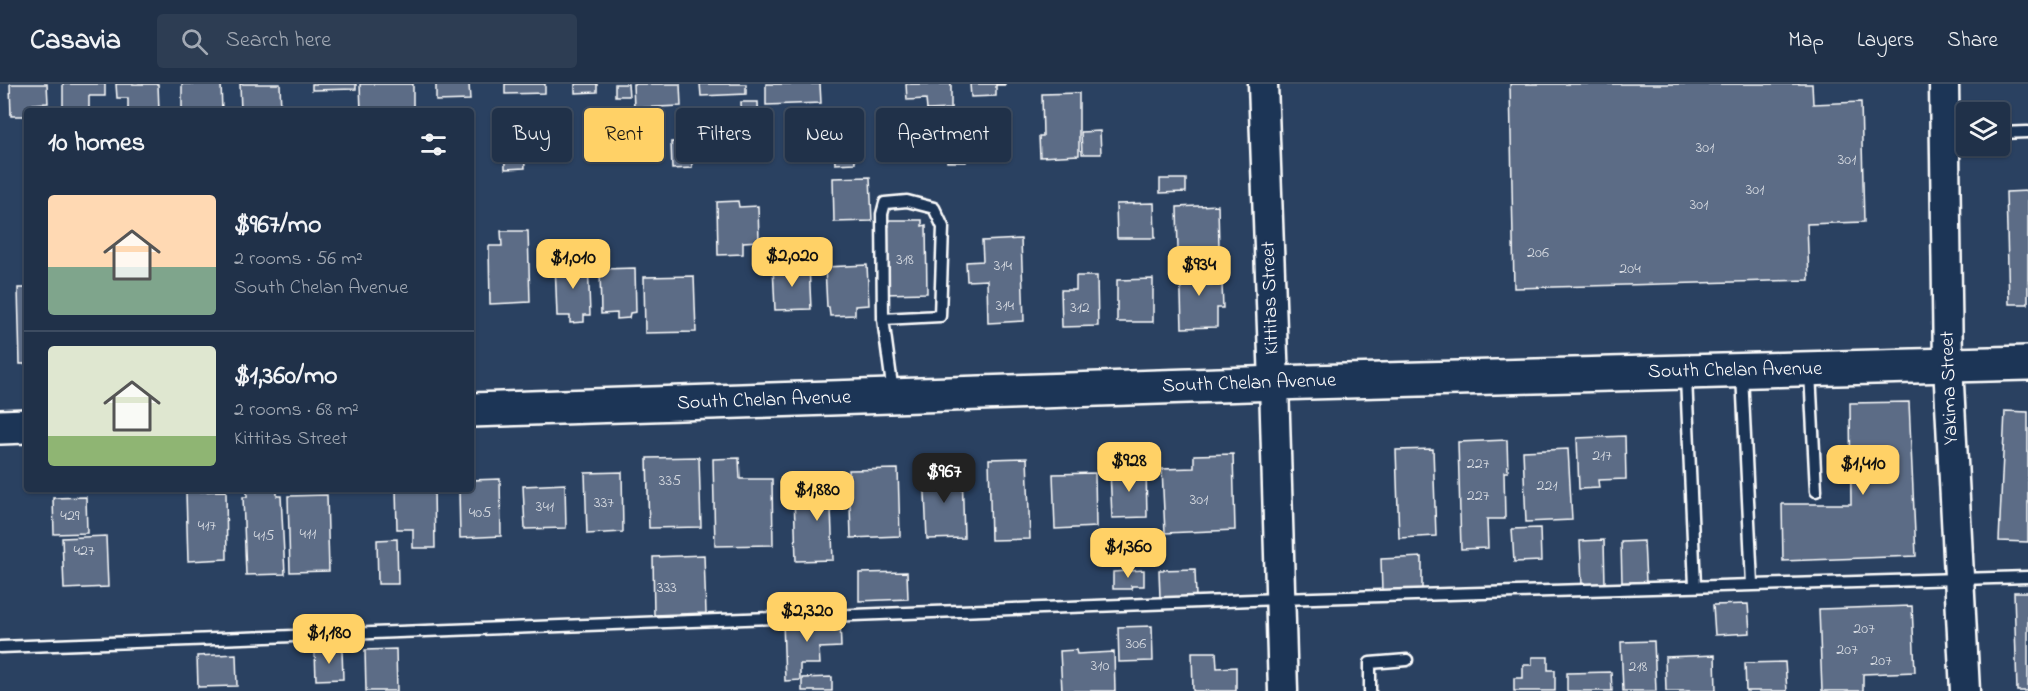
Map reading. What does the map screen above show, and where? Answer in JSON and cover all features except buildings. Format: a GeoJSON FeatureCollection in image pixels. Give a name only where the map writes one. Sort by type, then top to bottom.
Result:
{"type":"FeatureCollection","features":[{"type":"Feature","properties":{"kind":"main road","name":"South Chelan Avenue"},"geometry":{"type":"LineString","coordinates":[[474,411],[1274,383],[2028,363]]}},
{"type":"Feature","properties":{"kind":"main road"},"geometry":{"type":"LineString","coordinates":[[0,427],[24,426]]}},
{"type":"Feature","properties":{"kind":"street","name":"Kittitas Street"},"geometry":{"type":"LineString","coordinates":[[1263,84],[1283,691]]}},
{"type":"Feature","properties":{"kind":"street","name":"Yakima Street"},"geometry":{"type":"LineString","coordinates":[[1944,84],[1956,133],[1948,365],[1965,691]]}},
{"type":"Feature","properties":{"kind":"lane"},"geometry":{"type":"LineString","coordinates":[[2010,133],[2028,132]]}},
{"type":"Feature","properties":{"kind":"lane"},"geometry":{"type":"LineString","coordinates":[[883,319],[940,315],[943,226],[934,208],[907,201],[885,203],[882,214],[881,302],[883,319],[894,396]]}},
{"type":"Feature","properties":{"kind":"lane"},"geometry":{"type":"LineString","coordinates":[[1810,369],[1816,491]]}},
{"type":"Feature","properties":{"kind":"lane"},"geometry":{"type":"LineString","coordinates":[[1742,371],[1752,584]]}},
{"type":"Feature","properties":{"kind":"lane"},"geometry":{"type":"LineString","coordinates":[[1686,372],[1695,586]]}},
{"type":"Feature","properties":{"kind":"lane"},"geometry":{"type":"LineString","coordinates":[[0,647],[1280,599],[2028,577]]}},
{"type":"Feature","properties":{"kind":"lane"},"geometry":{"type":"LineString","coordinates":[[1370,691],[1370,663],[1407,660]]}}]}
